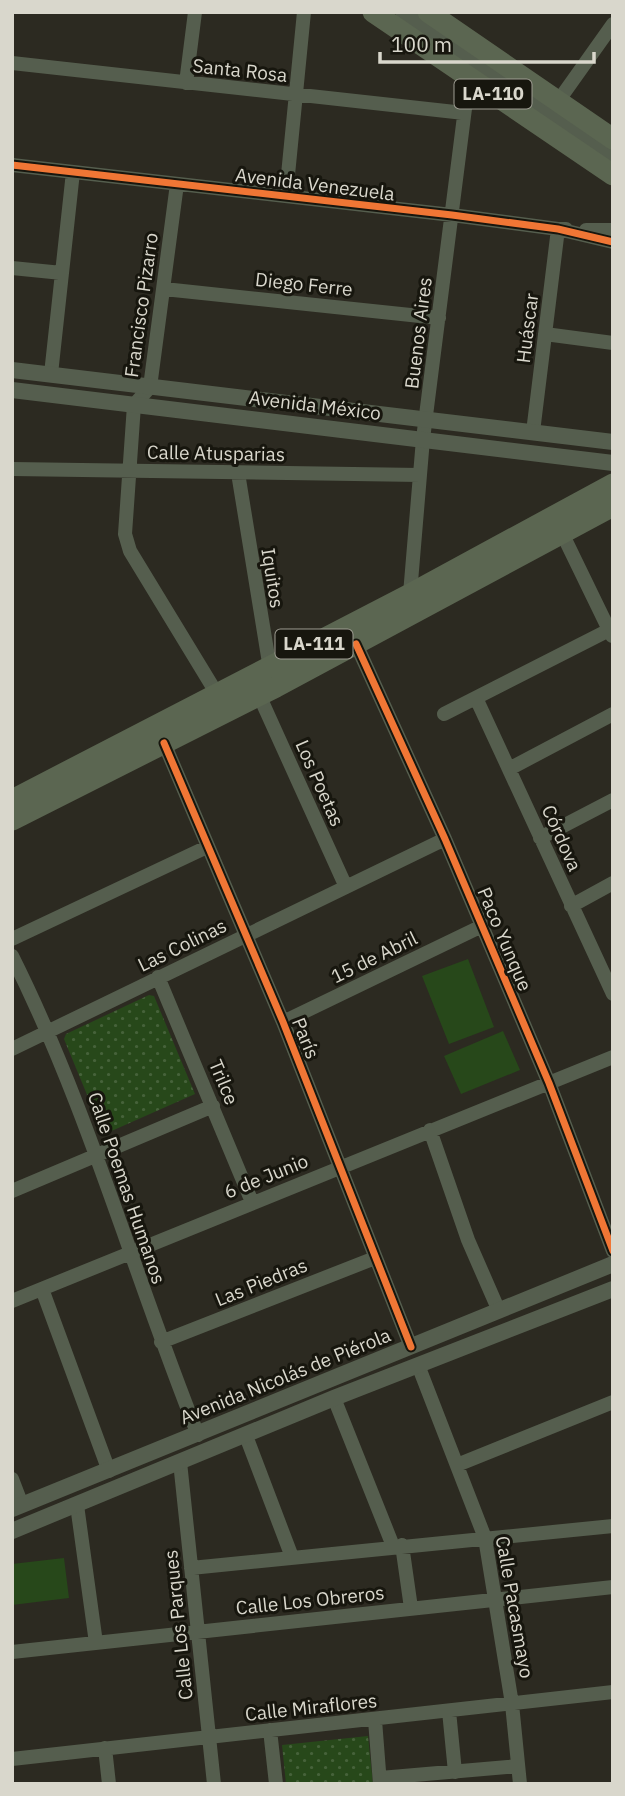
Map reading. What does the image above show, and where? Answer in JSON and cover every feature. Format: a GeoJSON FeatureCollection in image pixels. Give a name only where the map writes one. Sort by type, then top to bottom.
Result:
{"type":"FeatureCollection","features":[{"type":"Feature","properties":{"kind":"main road","name":"LA-110"},"geometry":{"type":"LineString","coordinates":[[373,12],[613,175]]}},
{"type":"Feature","properties":{"kind":"main road","name":"LA-110"},"geometry":{"type":"LineString","coordinates":[[428,12],[613,139]]}},
{"type":"Feature","properties":{"kind":"main road","name":"LA-111"},"geometry":{"type":"LineString","coordinates":[[12,820],[164,743],[410,594],[613,484]]}},
{"type":"Feature","properties":{"kind":"main road","name":"LA-111"},"geometry":{"type":"LineString","coordinates":[[12,800],[217,694],[267,683],[356,644],[613,506]]}},
{"type":"Feature","properties":{"kind":"street"},"geometry":{"type":"LineString","coordinates":[[186,83],[195,12]]}},
{"type":"Feature","properties":{"kind":"street"},"geometry":{"type":"LineString","coordinates":[[286,195],[304,12]]}},
{"type":"Feature","properties":{"kind":"street"},"geometry":{"type":"LineString","coordinates":[[403,12],[613,158]]}},
{"type":"Feature","properties":{"kind":"street"},"geometry":{"type":"LineString","coordinates":[[559,100],[613,24]]}},
{"type":"Feature","properties":{"kind":"street","name":"Santa Rosa"},"geometry":{"type":"LineString","coordinates":[[12,63],[464,113]]}},
{"type":"Feature","properties":{"kind":"street","name":"Buenos Aires"},"geometry":{"type":"LineString","coordinates":[[410,594],[423,439],[469,77]]}},
{"type":"Feature","properties":{"kind":"street","name":"Avenida Venezuela"},"geometry":{"type":"LineString","coordinates":[[12,165],[452,215],[558,229],[613,242]]}},
{"type":"Feature","properties":{"kind":"street"},"geometry":{"type":"LineString","coordinates":[[51,374],[73,172]]}},
{"type":"Feature","properties":{"kind":"street","name":"Francisco Pizarro"},"geometry":{"type":"LineString","coordinates":[[177,184],[150,387],[134,405],[125,534],[130,551],[217,694]]}},
{"type":"Feature","properties":{"kind":"street"},"geometry":{"type":"LineString","coordinates":[[558,229],[613,230]]}},
{"type":"Feature","properties":{"kind":"street","name":"Huáscar"},"geometry":{"type":"LineString","coordinates":[[533,432],[558,229]]}},
{"type":"Feature","properties":{"kind":"street"},"geometry":{"type":"LineString","coordinates":[[12,268],[62,273]]}},
{"type":"Feature","properties":{"kind":"street","name":"Diego Ferre"},"geometry":{"type":"LineString","coordinates":[[164,289],[439,318]]}},
{"type":"Feature","properties":{"kind":"street"},"geometry":{"type":"LineString","coordinates":[[545,334],[613,342]]}},
{"type":"Feature","properties":{"kind":"street","name":"Avenida México"},"geometry":{"type":"LineString","coordinates":[[12,370],[613,442]]}},
{"type":"Feature","properties":{"kind":"street","name":"Avenida México"},"geometry":{"type":"LineString","coordinates":[[12,390],[613,463]]}},
{"type":"Feature","properties":{"kind":"street","name":"Calle Atusparias"},"geometry":{"type":"LineString","coordinates":[[12,469],[419,475]]}},
{"type":"Feature","properties":{"kind":"street","name":"Iquitos"},"geometry":{"type":"LineString","coordinates":[[238,473],[267,683]]}},
{"type":"Feature","properties":{"kind":"street"},"geometry":{"type":"LineString","coordinates":[[443,714],[611,632],[562,534]]}},
{"type":"Feature","properties":{"kind":"street","name":"Paco Yunque"},"geometry":{"type":"LineString","coordinates":[[356,644],[445,839],[549,1083],[613,1251]]}},
{"type":"Feature","properties":{"kind":"street","name":"Los Poetas"},"geometry":{"type":"LineString","coordinates":[[267,683],[346,887]]}},
{"type":"Feature","properties":{"kind":"street","name":"Córdova"},"geometry":{"type":"LineString","coordinates":[[477,698],[571,906],[608,972],[613,995]]}},
{"type":"Feature","properties":{"kind":"street"},"geometry":{"type":"LineString","coordinates":[[509,769],[613,714]]}},
{"type":"Feature","properties":{"kind":"street","name":"París"},"geometry":{"type":"LineString","coordinates":[[164,743],[283,1022],[411,1347]]}},
{"type":"Feature","properties":{"kind":"street"},"geometry":{"type":"LineString","coordinates":[[540,838],[613,800]]}},
{"type":"Feature","properties":{"kind":"street","name":"Las Colinas"},"geometry":{"type":"LineString","coordinates":[[12,1049],[445,839]]}},
{"type":"Feature","properties":{"kind":"street"},"geometry":{"type":"LineString","coordinates":[[12,939],[207,847]]}},
{"type":"Feature","properties":{"kind":"street"},"geometry":{"type":"LineString","coordinates":[[571,906],[613,883]]}},
{"type":"Feature","properties":{"kind":"street","name":"15 de Abril"},"geometry":{"type":"LineString","coordinates":[[283,1022],[482,926]]}},
{"type":"Feature","properties":{"kind":"street","name":"Calle Poemas Humanos"},"geometry":{"type":"LineString","coordinates":[[12,956],[49,1030],[97,1155],[161,1342],[198,1435]]}},
{"type":"Feature","properties":{"kind":"street","name":"Trilce"},"geometry":{"type":"LineString","coordinates":[[158,977],[252,1202]]}},
{"type":"Feature","properties":{"kind":"street","name":"6 de Junio"},"geometry":{"type":"LineString","coordinates":[[12,1301],[613,1057]]}},
{"type":"Feature","properties":{"kind":"street"},"geometry":{"type":"LineString","coordinates":[[12,1191],[213,1106]]}},
{"type":"Feature","properties":{"kind":"street"},"geometry":{"type":"LineString","coordinates":[[430,1130],[468,1240],[499,1311]]}},
{"type":"Feature","properties":{"kind":"street","name":"Las Piedras"},"geometry":{"type":"LineString","coordinates":[[161,1342],[375,1258]]}},
{"type":"Feature","properties":{"kind":"street","name":"Avenida Nicolás de Piérola"},"geometry":{"type":"LineString","coordinates":[[17,1508],[613,1264]]}},
{"type":"Feature","properties":{"kind":"street"},"geometry":{"type":"LineString","coordinates":[[42,1289],[109,1471]]}},
{"type":"Feature","properties":{"kind":"street","name":"Avenida Nicolás de Piérola"},"geometry":{"type":"LineString","coordinates":[[12,1531],[334,1398],[613,1289]]}},
{"type":"Feature","properties":{"kind":"street","name":"Calle Pacasmayo"},"geometry":{"type":"LineString","coordinates":[[418,1365],[485,1538],[512,1704],[520,1784]]}},
{"type":"Feature","properties":{"kind":"street"},"geometry":{"type":"LineString","coordinates":[[334,1398],[398,1546],[411,1608]]}},
{"type":"Feature","properties":{"kind":"street"},"geometry":{"type":"LineString","coordinates":[[457,1465],[613,1402]]}},
{"type":"Feature","properties":{"kind":"street"},"geometry":{"type":"LineString","coordinates":[[246,1436],[292,1557]]}},
{"type":"Feature","properties":{"kind":"street","name":"Calle Los Parques"},"geometry":{"type":"LineString","coordinates":[[180,1462],[214,1784]]}},
{"type":"Feature","properties":{"kind":"street"},"geometry":{"type":"LineString","coordinates":[[12,1479],[17,1508]]}},
{"type":"Feature","properties":{"kind":"street"},"geometry":{"type":"LineString","coordinates":[[77,1505],[96,1643]]}},
{"type":"Feature","properties":{"kind":"street"},"geometry":{"type":"LineString","coordinates":[[191,1568],[613,1526]]}},
{"type":"Feature","properties":{"kind":"street","name":"Calle Los Obreros"},"geometry":{"type":"LineString","coordinates":[[12,1652],[613,1587]]}},
{"type":"Feature","properties":{"kind":"street","name":"Calle Miraflores"},"geometry":{"type":"LineString","coordinates":[[12,1759],[613,1692]]}},
{"type":"Feature","properties":{"kind":"street"},"geometry":{"type":"LineString","coordinates":[[449,1711],[455,1772]]}},
{"type":"Feature","properties":{"kind":"street"},"geometry":{"type":"LineString","coordinates":[[375,1720],[380,1781],[518,1766]]}},
{"type":"Feature","properties":{"kind":"street"},"geometry":{"type":"LineString","coordinates":[[270,1730],[276,1784]]}},
{"type":"Feature","properties":{"kind":"street"},"geometry":{"type":"LineString","coordinates":[[105,1748],[109,1784]]}},
{"type":"Feature","properties":{"kind":"green space"},"geometry":{"type":"Polygon","coordinates":[[[468,959],[494,1027],[449,1044],[422,976],[468,959]]]}},
{"type":"Feature","properties":{"kind":"green space"},"geometry":{"type":"Polygon","coordinates":[[[149,995],[154,996],[195,1094],[107,1133],[102,1131],[64,1039],[66,1034],[149,995]]]}},
{"type":"Feature","properties":{"kind":"green space"},"geometry":{"type":"Polygon","coordinates":[[[503,1031],[520,1070],[461,1094],[444,1056],[503,1031]]]}},
{"type":"Feature","properties":{"kind":"green space"},"geometry":{"type":"Polygon","coordinates":[[[64,1558],[69,1598],[12,1605],[12,1564],[64,1558]]]}},
{"type":"Feature","properties":{"kind":"green space"},"geometry":{"type":"Polygon","coordinates":[[[368,1736],[373,1784],[286,1784],[282,1745],[368,1736]]]}},
{"type":"Feature","properties":{"kind":"cycle path"},"geometry":{"type":"LineString","coordinates":[[12,165],[452,215],[558,229],[613,242]]}},
{"type":"Feature","properties":{"kind":"cycle path"},"geometry":{"type":"LineString","coordinates":[[356,644],[445,839],[549,1083],[613,1251]]}},
{"type":"Feature","properties":{"kind":"cycle path"},"geometry":{"type":"LineString","coordinates":[[164,743],[283,1022],[411,1347]]}}]}
